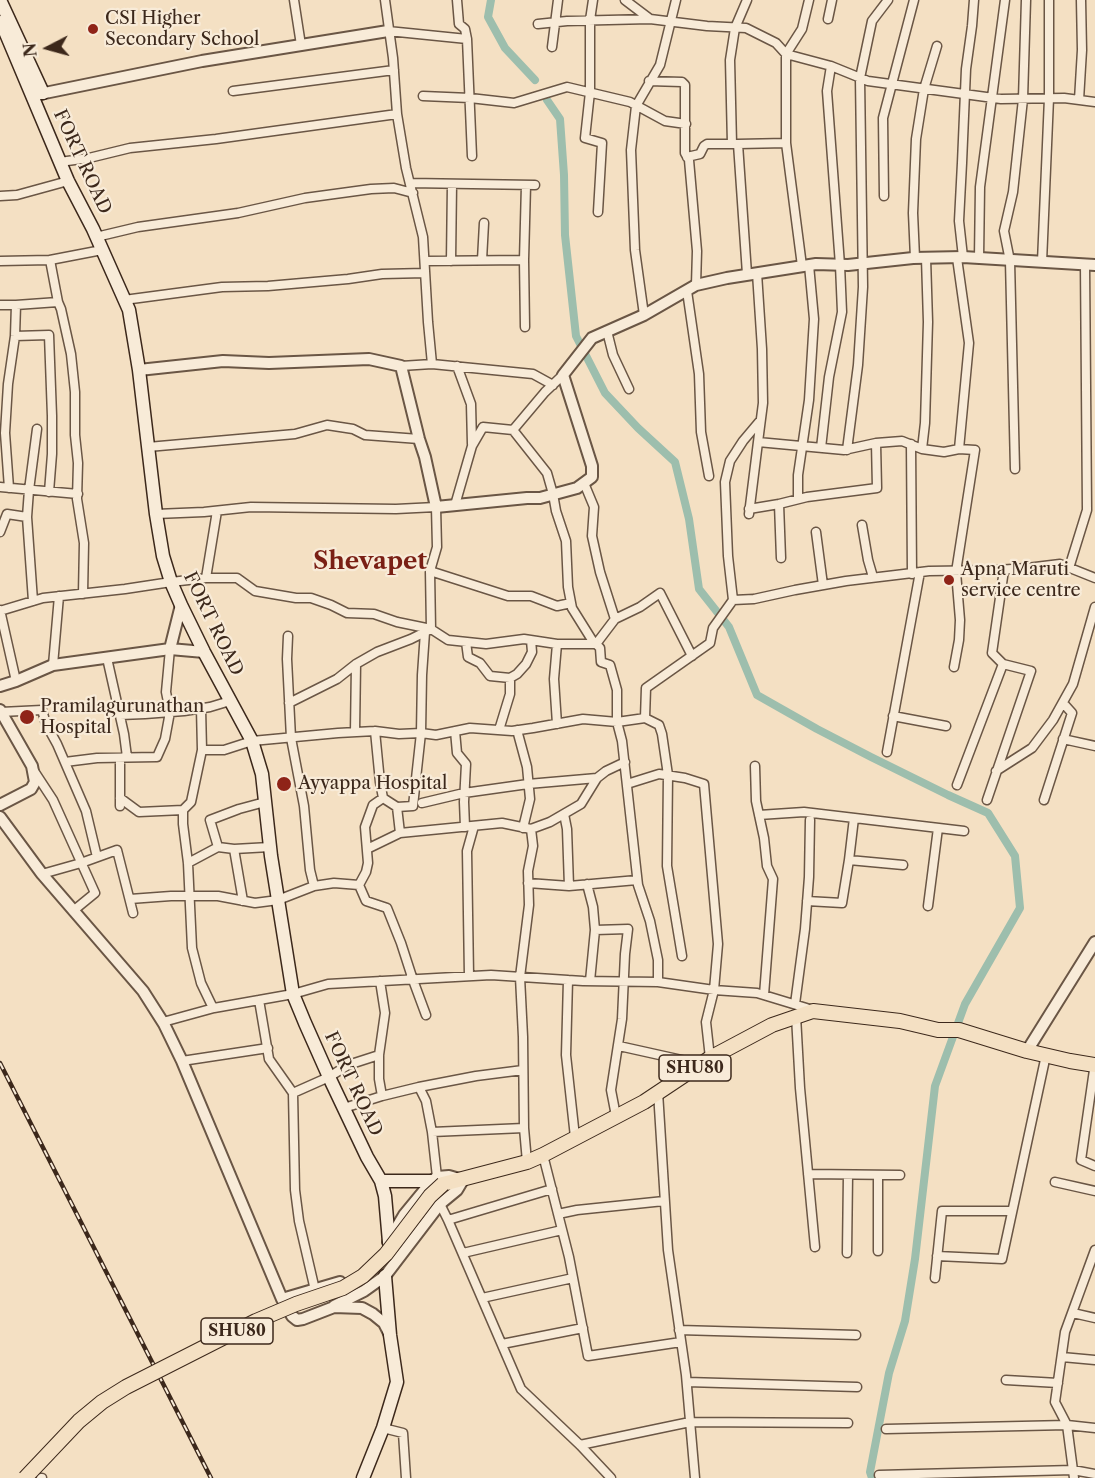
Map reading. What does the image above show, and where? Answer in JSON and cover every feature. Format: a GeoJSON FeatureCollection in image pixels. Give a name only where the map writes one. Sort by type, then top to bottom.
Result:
{"type":"FeatureCollection","features":[{"type":"Feature","properties":{"kind":"main road"},"geometry":{"type":"LineString","coordinates":[[0,0],[38,94]]}},
{"type":"Feature","properties":{"kind":"main road","name":"FORT ROAD"},"geometry":{"type":"LineString","coordinates":[[0,22],[38,94],[68,181],[129,310],[163,556],[181,605],[252,741],[262,774],[270,847],[293,994],[329,1077],[381,1181],[385,1196],[389,1242]]}},
{"type":"Feature","properties":{"kind":"main road","name":"SHU80"},"geometry":{"type":"LineString","coordinates":[[25,1478],[79,1421],[102,1402],[126,1387],[256,1321],[343,1288],[363,1276],[386,1254],[440,1183],[463,1180],[527,1162],[543,1155],[644,1102],[705,1061],[795,1010],[900,1021],[938,1030],[959,1030],[1027,1051],[1095,1064]]}},
{"type":"Feature","properties":{"kind":"main road"},"geometry":{"type":"LineString","coordinates":[[381,1181],[440,1183]]}},
{"type":"Feature","properties":{"kind":"main road","name":"SHU80"},"geometry":{"type":"LineString","coordinates":[[34,1478],[83,1426],[105,1407],[258,1327],[346,1293],[367,1281],[391,1258],[434,1201],[440,1183]]}},
{"type":"Feature","properties":{"kind":"main road"},"geometry":{"type":"LineString","coordinates":[[363,1478],[383,1428],[397,1382],[385,1276]]}},
{"type":"Feature","properties":{"kind":"street"},"geometry":{"type":"LineString","coordinates":[[294,0],[301,45]]}},
{"type":"Feature","properties":{"kind":"street"},"geometry":{"type":"LineString","coordinates":[[385,0],[397,114],[423,237],[432,364]]}},
{"type":"Feature","properties":{"kind":"street"},"geometry":{"type":"LineString","coordinates":[[457,0],[459,24],[465,29],[467,39],[472,156]]}},
{"type":"Feature","properties":{"kind":"street"},"geometry":{"type":"LineString","coordinates":[[552,47],[558,0]]}},
{"type":"Feature","properties":{"kind":"street"},"geometry":{"type":"LineString","coordinates":[[593,0],[590,20],[590,92],[585,138],[602,143],[597,212]]}},
{"type":"Feature","properties":{"kind":"street"},"geometry":{"type":"LineString","coordinates":[[625,0],[650,19]]}},
{"type":"Feature","properties":{"kind":"street"},"geometry":{"type":"LineString","coordinates":[[644,315],[636,250],[631,150],[636,106],[660,65],[676,0]]}},
{"type":"Feature","properties":{"kind":"street"},"geometry":{"type":"LineString","coordinates":[[747,0],[735,28],[730,60],[735,144],[762,349],[763,403],[749,512],[798,499],[877,488],[876,443]]}},
{"type":"Feature","properties":{"kind":"street"},"geometry":{"type":"LineString","coordinates":[[798,499],[798,475],[809,400],[814,319],[786,143],[786,54],[802,29],[809,0]]}},
{"type":"Feature","properties":{"kind":"street"},"geometry":{"type":"LineString","coordinates":[[828,19],[832,0]]}},
{"type":"Feature","properties":{"kind":"street"},"geometry":{"type":"LineString","coordinates":[[847,450],[858,365],[863,263],[860,78],[872,21],[888,0]]}},
{"type":"Feature","properties":{"kind":"street"},"geometry":{"type":"LineString","coordinates":[[884,196],[883,118],[914,0]]}},
{"type":"Feature","properties":{"kind":"street"},"geometry":{"type":"LineString","coordinates":[[959,448],[969,343],[960,257],[959,221],[966,69],[974,0]]}},
{"type":"Feature","properties":{"kind":"street"},"geometry":{"type":"LineString","coordinates":[[979,258],[980,187],[1005,0]]}},
{"type":"Feature","properties":{"kind":"street"},"geometry":{"type":"LineString","coordinates":[[1015,469],[1010,261],[1004,231],[1013,192],[1023,99],[1026,0]]}},
{"type":"Feature","properties":{"kind":"street"},"geometry":{"type":"LineString","coordinates":[[1042,262],[1049,98],[1049,0]]}},
{"type":"Feature","properties":{"kind":"street"},"geometry":{"type":"LineString","coordinates":[[1079,100],[1082,50],[1081,0]]}},
{"type":"Feature","properties":{"kind":"street"},"geometry":{"type":"LineString","coordinates":[[538,24],[650,19],[746,28],[776,43],[786,54],[831,66],[868,81],[992,98],[1064,98],[1095,102]]}},
{"type":"Feature","properties":{"kind":"street"},"geometry":{"type":"LineString","coordinates":[[38,94],[202,61],[388,31],[467,39]]}},
{"type":"Feature","properties":{"kind":"street"},"geometry":{"type":"LineString","coordinates":[[922,449],[928,322],[913,213],[916,139],[924,89],[937,46]]}},
{"type":"Feature","properties":{"kind":"street"},"geometry":{"type":"LineString","coordinates":[[820,448],[829,377],[842,312],[827,91],[831,66]]}},
{"type":"Feature","properties":{"kind":"street"},"geometry":{"type":"LineString","coordinates":[[233,91],[394,70]]}},
{"type":"Feature","properties":{"kind":"street"},"geometry":{"type":"LineString","coordinates":[[649,81],[682,82],[685,91],[685,153],[689,160],[697,251],[691,288],[699,375],[701,432],[709,476]]}},
{"type":"Feature","properties":{"kind":"street"},"geometry":{"type":"LineString","coordinates":[[423,96],[514,103],[567,87],[630,102],[665,121],[686,124]]}},
{"type":"Feature","properties":{"kind":"street"},"geometry":{"type":"LineString","coordinates":[[60,162],[130,148],[216,139],[397,114]]}},
{"type":"Feature","properties":{"kind":"street"},"geometry":{"type":"LineString","coordinates":[[687,157],[700,154],[707,144],[786,143]]}},
{"type":"Feature","properties":{"kind":"street"},"geometry":{"type":"LineString","coordinates":[[0,195],[17,195],[68,181]]}},
{"type":"Feature","properties":{"kind":"street"},"geometry":{"type":"LineString","coordinates":[[410,183],[531,185],[524,260],[525,327]]}},
{"type":"Feature","properties":{"kind":"street"},"geometry":{"type":"LineString","coordinates":[[451,261],[452,184]]}},
{"type":"Feature","properties":{"kind":"street"},"geometry":{"type":"LineString","coordinates":[[96,237],[138,227],[238,213],[305,198],[371,189],[394,188],[413,194]]}},
{"type":"Feature","properties":{"kind":"street"},"geometry":{"type":"LineString","coordinates":[[482,260],[484,223]]}},
{"type":"Feature","properties":{"kind":"street"},"geometry":{"type":"LineString","coordinates":[[0,261],[51,260],[102,250]]}},
{"type":"Feature","properties":{"kind":"street"},"geometry":{"type":"LineString","coordinates":[[513,430],[545,392],[563,375],[592,338],[644,315],[691,288],[752,273],[805,265],[921,258],[960,257],[1092,264],[1091,510],[1069,568]]}},
{"type":"Feature","properties":{"kind":"street"},"geometry":{"type":"LineString","coordinates":[[51,260],[58,302],[71,354],[75,392],[78,494],[84,543],[83,594]]}},
{"type":"Feature","properties":{"kind":"street"},"geometry":{"type":"LineString","coordinates":[[424,261],[524,260]]}},
{"type":"Feature","properties":{"kind":"street"},"geometry":{"type":"LineString","coordinates":[[124,300],[222,287],[268,286],[382,274],[425,273]]}},
{"type":"Feature","properties":{"kind":"street"},"geometry":{"type":"LineString","coordinates":[[0,305],[58,302]]}},
{"type":"Feature","properties":{"kind":"street"},"geometry":{"type":"LineString","coordinates":[[16,305],[15,336],[8,384],[3,465],[4,488],[78,494]]}},
{"type":"Feature","properties":{"kind":"street"},"geometry":{"type":"LineString","coordinates":[[607,332],[613,355],[629,389]]}},
{"type":"Feature","properties":{"kind":"street"},"geometry":{"type":"LineString","coordinates":[[15,336],[49,335],[52,416],[49,492]]}},
{"type":"Feature","properties":{"kind":"street"},"geometry":{"type":"LineString","coordinates":[[139,370],[223,361],[269,363],[369,359],[401,366],[432,364],[533,374],[553,385]]}},
{"type":"Feature","properties":{"kind":"street"},"geometry":{"type":"LineString","coordinates":[[375,731],[383,798],[397,807],[413,806],[421,733],[422,675],[428,631],[430,570],[437,547],[436,507],[401,366]]}},
{"type":"Feature","properties":{"kind":"street"},"geometry":{"type":"LineString","coordinates":[[457,366],[471,404],[472,446]]}},
{"type":"Feature","properties":{"kind":"street"},"geometry":{"type":"LineString","coordinates":[[156,514],[251,507],[396,509],[436,507],[540,498],[577,488],[592,477],[592,466],[563,375]]}},
{"type":"Feature","properties":{"kind":"street"},"geometry":{"type":"LineString","coordinates":[[645,718],[646,688],[710,643],[712,628],[733,600],[728,556],[725,482],[730,461],[760,421]]}},
{"type":"Feature","properties":{"kind":"street"},"geometry":{"type":"LineString","coordinates":[[148,447],[295,434],[327,425],[353,429],[365,435],[419,440]]}},
{"type":"Feature","properties":{"kind":"street"},"geometry":{"type":"LineString","coordinates":[[455,505],[472,446],[483,427],[513,430],[547,473],[556,512],[566,541],[572,608],[592,640],[600,648],[601,662],[610,665],[617,690],[618,722],[625,762],[637,880],[654,940],[658,960],[658,982]]}},
{"type":"Feature","properties":{"kind":"street"},"geometry":{"type":"LineString","coordinates":[[33,601],[27,517],[37,429]]}},
{"type":"Feature","properties":{"kind":"street"},"geometry":{"type":"LineString","coordinates":[[758,442],[847,450],[876,443],[902,441],[922,449],[944,452],[959,448],[975,450],[956,572],[960,620],[954,667]]}},
{"type":"Feature","properties":{"kind":"street"},"geometry":{"type":"LineString","coordinates":[[886,753],[916,573],[911,444]]}},
{"type":"Feature","properties":{"kind":"street"},"geometry":{"type":"LineString","coordinates":[[584,483],[594,507],[592,536],[600,572],[615,619]]}},
{"type":"Feature","properties":{"kind":"street"},"geometry":{"type":"LineString","coordinates":[[779,504],[782,558]]}},
{"type":"Feature","properties":{"kind":"street"},"geometry":{"type":"LineString","coordinates":[[206,578],[217,511]]}},
{"type":"Feature","properties":{"kind":"street"},"geometry":{"type":"LineString","coordinates":[[0,532],[7,514],[27,517]]}},
{"type":"Feature","properties":{"kind":"street"},"geometry":{"type":"LineString","coordinates":[[862,525],[873,577]]}},
{"type":"Feature","properties":{"kind":"street"},"geometry":{"type":"LineString","coordinates":[[816,532],[823,585]]}},
{"type":"Feature","properties":{"kind":"street"},"geometry":{"type":"LineString","coordinates":[[733,600],[754,599],[873,577],[1004,570],[1060,564],[1095,578]]}},
{"type":"Feature","properties":{"kind":"street"},"geometry":{"type":"LineString","coordinates":[[430,570],[508,596],[531,596],[557,606],[571,603]]}},
{"type":"Feature","properties":{"kind":"street"},"geometry":{"type":"LineString","coordinates":[[987,800],[1031,671],[1003,664],[992,653],[1004,570]]}},
{"type":"Feature","properties":{"kind":"street"},"geometry":{"type":"LineString","coordinates":[[16,681],[0,610],[58,596],[206,578],[237,578],[255,591],[296,598],[311,598],[346,613],[374,614],[428,631],[448,640],[486,644],[508,640],[531,640],[557,644],[596,644]]}},
{"type":"Feature","properties":{"kind":"street"},"geometry":{"type":"LineString","coordinates":[[596,644],[615,619],[640,607],[660,593],[692,656]]}},
{"type":"Feature","properties":{"kind":"street"},"geometry":{"type":"LineString","coordinates":[[53,665],[58,596]]}},
{"type":"Feature","properties":{"kind":"street"},"geometry":{"type":"LineString","coordinates":[[65,762],[97,758],[157,757],[165,739],[170,712],[166,692],[170,649],[181,605]]}},
{"type":"Feature","properties":{"kind":"street"},"geometry":{"type":"LineString","coordinates":[[996,771],[1032,748],[1053,720],[1073,684],[1095,607]]}},
{"type":"Feature","properties":{"kind":"street"},"geometry":{"type":"LineString","coordinates":[[289,703],[337,679],[356,664],[377,652],[428,631]]}},
{"type":"Feature","properties":{"kind":"street"},"geometry":{"type":"LineString","coordinates":[[288,636],[291,738],[304,806],[310,870],[314,886]]}},
{"type":"Feature","properties":{"kind":"street"},"geometry":{"type":"LineString","coordinates":[[466,642],[468,657],[480,663],[490,675],[510,678],[526,664],[532,652],[531,640]]}},
{"type":"Feature","properties":{"kind":"street"},"geometry":{"type":"LineString","coordinates":[[557,644],[554,679],[557,724]]}},
{"type":"Feature","properties":{"kind":"street"},"geometry":{"type":"LineString","coordinates":[[0,686],[53,665],[170,649],[204,652]]}},
{"type":"Feature","properties":{"kind":"street"},"geometry":{"type":"LineString","coordinates":[[107,658],[120,715],[123,758],[120,802],[139,812],[183,810],[191,802],[202,750],[201,708]]}},
{"type":"Feature","properties":{"kind":"street"},"geometry":{"type":"LineString","coordinates":[[355,732],[356,664]]}},
{"type":"Feature","properties":{"kind":"street"},"geometry":{"type":"LineString","coordinates":[[957,785],[1003,664]]}},
{"type":"Feature","properties":{"kind":"street"},"geometry":{"type":"LineString","coordinates":[[499,730],[510,694],[510,678]]}},
{"type":"Feature","properties":{"kind":"street"},"geometry":{"type":"LineString","coordinates":[[120,715],[170,712],[230,701]]}},
{"type":"Feature","properties":{"kind":"street"},"geometry":{"type":"LineString","coordinates":[[1044,800],[1072,712],[1063,703]]}},
{"type":"Feature","properties":{"kind":"street"},"geometry":{"type":"LineString","coordinates":[[0,805],[31,789],[35,782],[32,765],[1,711],[42,710],[46,724],[86,811],[98,857]]}},
{"type":"Feature","properties":{"kind":"street"},"geometry":{"type":"LineString","coordinates":[[893,716],[946,726]]}},
{"type":"Feature","properties":{"kind":"street"},"geometry":{"type":"LineString","coordinates":[[202,750],[224,750],[252,741],[355,732],[436,735],[470,728],[517,730],[583,719],[618,722],[645,718],[659,725],[662,734],[668,775],[667,866],[682,956]]}},
{"type":"Feature","properties":{"kind":"street"},"geometry":{"type":"LineString","coordinates":[[517,730],[527,767],[530,799],[527,829],[533,846],[528,871],[529,905],[520,977],[527,1162]]}},
{"type":"Feature","properties":{"kind":"street"},"geometry":{"type":"LineString","coordinates":[[455,731],[458,753],[466,764],[464,793],[470,826],[467,851],[469,976]]}},
{"type":"Feature","properties":{"kind":"street"},"geometry":{"type":"LineString","coordinates":[[1064,739],[1095,746]]}},
{"type":"Feature","properties":{"kind":"street"},"geometry":{"type":"LineString","coordinates":[[367,849],[400,833],[502,823],[527,829],[550,822],[581,804],[597,778],[625,762]]}},
{"type":"Feature","properties":{"kind":"street"},"geometry":{"type":"LineString","coordinates":[[754,766],[756,801],[767,866],[773,879],[764,995]]}},
{"type":"Feature","properties":{"kind":"street"},"geometry":{"type":"LineString","coordinates":[[34,771],[53,800],[95,893],[74,911]]}},
{"type":"Feature","properties":{"kind":"street"},"geometry":{"type":"LineString","coordinates":[[619,1046],[705,1061],[706,1022],[714,990],[718,944],[704,784],[659,774],[627,784]]}},
{"type":"Feature","properties":{"kind":"street"},"geometry":{"type":"LineString","coordinates":[[422,803],[464,793],[597,778]]}},
{"type":"Feature","properties":{"kind":"street"},"geometry":{"type":"LineString","coordinates":[[359,885],[368,863],[365,827],[373,805],[383,798]]}},
{"type":"Feature","properties":{"kind":"street"},"geometry":{"type":"LineString","coordinates":[[218,847],[210,820],[265,802]]}},
{"type":"Feature","properties":{"kind":"street"},"geometry":{"type":"LineString","coordinates":[[397,807],[400,833]]}},
{"type":"Feature","properties":{"kind":"street"},"geometry":{"type":"LineString","coordinates":[[183,810],[192,948],[201,983],[213,1008]]}},
{"type":"Feature","properties":{"kind":"street"},"geometry":{"type":"LineString","coordinates":[[759,815],[804,813],[964,831]]}},
{"type":"Feature","properties":{"kind":"street"},"geometry":{"type":"LineString","coordinates":[[564,814],[567,829],[569,886]]}},
{"type":"Feature","properties":{"kind":"street"},"geometry":{"type":"LineString","coordinates":[[0,817],[42,874],[143,992],[163,1022],[182,1061],[282,1299],[297,1320],[334,1306],[364,1291],[385,1276],[440,1204],[457,1190],[463,1180]]}},
{"type":"Feature","properties":{"kind":"street"},"geometry":{"type":"LineString","coordinates":[[807,902],[842,903],[854,818]]}},
{"type":"Feature","properties":{"kind":"street"},"geometry":{"type":"LineString","coordinates":[[810,820],[805,929],[795,1010],[815,1247]]}},
{"type":"Feature","properties":{"kind":"street"},"geometry":{"type":"LineString","coordinates":[[928,906],[938,828]]}},
{"type":"Feature","properties":{"kind":"street"},"geometry":{"type":"LineString","coordinates":[[188,863],[218,847],[234,849],[270,847]]}},
{"type":"Feature","properties":{"kind":"street"},"geometry":{"type":"LineString","coordinates":[[234,849],[243,901]]}},
{"type":"Feature","properties":{"kind":"street"},"geometry":{"type":"LineString","coordinates":[[42,874],[117,850],[133,912]]}},
{"type":"Feature","properties":{"kind":"street"},"geometry":{"type":"LineString","coordinates":[[849,860],[903,865]]}},
{"type":"Feature","properties":{"kind":"street"},"geometry":{"type":"LineString","coordinates":[[528,883],[569,886],[637,880]]}},
{"type":"Feature","properties":{"kind":"street"},"geometry":{"type":"LineString","coordinates":[[130,899],[218,896],[255,903],[278,900],[314,886],[334,883],[359,885]]}},
{"type":"Feature","properties":{"kind":"street"},"geometry":{"type":"LineString","coordinates":[[587,884],[593,907],[595,930],[590,981]]}},
{"type":"Feature","properties":{"kind":"street"},"geometry":{"type":"LineString","coordinates":[[359,885],[366,901],[387,908],[426,1015]]}},
{"type":"Feature","properties":{"kind":"street"},"geometry":{"type":"LineString","coordinates":[[595,930],[628,929],[619,1046],[611,1090],[616,1116]]}},
{"type":"Feature","properties":{"kind":"street"},"geometry":{"type":"LineString","coordinates":[[1027,1051],[1095,943]]}},
{"type":"Feature","properties":{"kind":"street"},"geometry":{"type":"LineString","coordinates":[[163,1022],[213,1008],[293,994],[328,984],[491,975],[590,981],[658,982],[757,993],[795,1010]]}},
{"type":"Feature","properties":{"kind":"street"},"geometry":{"type":"LineString","coordinates":[[568,980],[566,1055],[575,1137]]}},
{"type":"Feature","properties":{"kind":"street"},"geometry":{"type":"LineString","coordinates":[[380,981],[385,1013],[379,1055],[382,1096]]}},
{"type":"Feature","properties":{"kind":"street"},"geometry":{"type":"LineString","coordinates":[[259,1000],[270,1059],[293,1093],[298,1221],[315,1290]]}},
{"type":"Feature","properties":{"kind":"street"},"geometry":{"type":"LineString","coordinates":[[182,1061],[268,1048]]}},
{"type":"Feature","properties":{"kind":"street"},"geometry":{"type":"LineString","coordinates":[[293,1093],[329,1077],[348,1065],[379,1055]]}},
{"type":"Feature","properties":{"kind":"street"},"geometry":{"type":"LineString","coordinates":[[937,1256],[1002,1259],[1046,1055]]}},
{"type":"Feature","properties":{"kind":"street"},"geometry":{"type":"LineString","coordinates":[[1095,1064],[1091,1118],[1081,1160],[1095,1166]]}},
{"type":"Feature","properties":{"kind":"street"},"geometry":{"type":"LineString","coordinates":[[344,1108],[419,1087],[523,1070]]}},
{"type":"Feature","properties":{"kind":"street"},"geometry":{"type":"LineString","coordinates":[[282,1299],[340,1282],[364,1269],[389,1242],[404,1215],[440,1183],[426,1101],[419,1087]]}},
{"type":"Feature","properties":{"kind":"street"},"geometry":{"type":"LineString","coordinates":[[658,1092],[668,1250],[687,1382],[695,1478]]}},
{"type":"Feature","properties":{"kind":"street"},"geometry":{"type":"LineString","coordinates":[[432,1132],[524,1128]]}},
{"type":"Feature","properties":{"kind":"street"},"geometry":{"type":"LineString","coordinates":[[543,1155],[573,1278],[588,1356],[681,1342]]}},
{"type":"Feature","properties":{"kind":"street"},"geometry":{"type":"LineString","coordinates":[[808,1174],[900,1175]]}},
{"type":"Feature","properties":{"kind":"street"},"geometry":{"type":"LineString","coordinates":[[847,1253],[848,1175]]}},
{"type":"Feature","properties":{"kind":"street"},"geometry":{"type":"LineString","coordinates":[[878,1175],[878,1251]]}},
{"type":"Feature","properties":{"kind":"street"},"geometry":{"type":"LineString","coordinates":[[1055,1182],[1095,1191]]}},
{"type":"Feature","properties":{"kind":"street"},"geometry":{"type":"LineString","coordinates":[[448,1220],[552,1190]]}},
{"type":"Feature","properties":{"kind":"street"},"geometry":{"type":"LineString","coordinates":[[558,1214],[664,1201]]}},
{"type":"Feature","properties":{"kind":"street"},"geometry":{"type":"LineString","coordinates":[[440,1204],[521,1389],[611,1478]]}},
{"type":"Feature","properties":{"kind":"street"},"geometry":{"type":"LineString","coordinates":[[935,1278],[942,1211],[1012,1211]]}},
{"type":"Feature","properties":{"kind":"street"},"geometry":{"type":"LineString","coordinates":[[463,1253],[562,1230]]}},
{"type":"Feature","properties":{"kind":"street"},"geometry":{"type":"LineString","coordinates":[[1073,1474],[1066,1425],[1055,1402],[1065,1332],[1095,1250]]}},
{"type":"Feature","properties":{"kind":"street"},"geometry":{"type":"LineString","coordinates":[[482,1298],[573,1278]]}},
{"type":"Feature","properties":{"kind":"street"},"geometry":{"type":"LineString","coordinates":[[334,1306],[362,1308],[384,1323],[390,1335]]}},
{"type":"Feature","properties":{"kind":"street"},"geometry":{"type":"LineString","coordinates":[[1072,1313],[1095,1318]]}},
{"type":"Feature","properties":{"kind":"street"},"geometry":{"type":"LineString","coordinates":[[502,1344],[583,1328]]}},
{"type":"Feature","properties":{"kind":"street"},"geometry":{"type":"LineString","coordinates":[[679,1330],[856,1335]]}},
{"type":"Feature","properties":{"kind":"street"},"geometry":{"type":"LineString","coordinates":[[1062,1357],[1095,1360]]}},
{"type":"Feature","properties":{"kind":"street"},"geometry":{"type":"LineString","coordinates":[[1006,1380],[1058,1383]]}},
{"type":"Feature","properties":{"kind":"street"},"geometry":{"type":"LineString","coordinates":[[687,1382],[857,1387]]}},
{"type":"Feature","properties":{"kind":"street"},"geometry":{"type":"LineString","coordinates":[[580,1445],[690,1422],[848,1423]]}},
{"type":"Feature","properties":{"kind":"street"},"geometry":{"type":"LineString","coordinates":[[885,1429],[1066,1425],[1095,1428]]}},
{"type":"Feature","properties":{"kind":"street"},"geometry":{"type":"LineString","coordinates":[[383,1428],[403,1432],[406,1478]]}},
{"type":"Feature","properties":{"kind":"street"},"geometry":{"type":"LineString","coordinates":[[879,1475],[1095,1474]]}},
{"type":"Feature","properties":{"kind":"waterway"},"geometry":{"type":"LineString","coordinates":[[491,0],[488,17],[505,48],[535,80]]}},
{"type":"Feature","properties":{"kind":"waterway"},"geometry":{"type":"LineString","coordinates":[[547,100],[560,119],[565,235],[576,336],[605,393],[675,462],[689,519],[699,589],[729,627],[757,695],[871,757],[988,813],[1015,856],[1020,908],[965,1004],[935,1086],[915,1259],[905,1321],[889,1373],[870,1472],[872,1478]]}},
{"type":"Feature","properties":{"kind":"railway"},"geometry":{"type":"LineString","coordinates":[[0,1063],[211,1478]]}},
{"type":"Feature","properties":{"kind":"place","name":"CSI Higher Secondary School"},"geometry":{"type":"Point","coordinates":[93,29]}},
{"type":"Feature","properties":{"kind":"place","name":"Apna Maruti service centre"},"geometry":{"type":"Point","coordinates":[949,580]}},
{"type":"Feature","properties":{"kind":"place","name":"Pramilagurunathan Hospital"},"geometry":{"type":"Point","coordinates":[27,717]}},
{"type":"Feature","properties":{"kind":"place","name":"Ayyappa Hospital"},"geometry":{"type":"Point","coordinates":[284,784]}},
{"type":"Feature","properties":{"kind":"district","name":"Shevapet"},"geometry":{"type":"Point","coordinates":[370,562]}}]}
